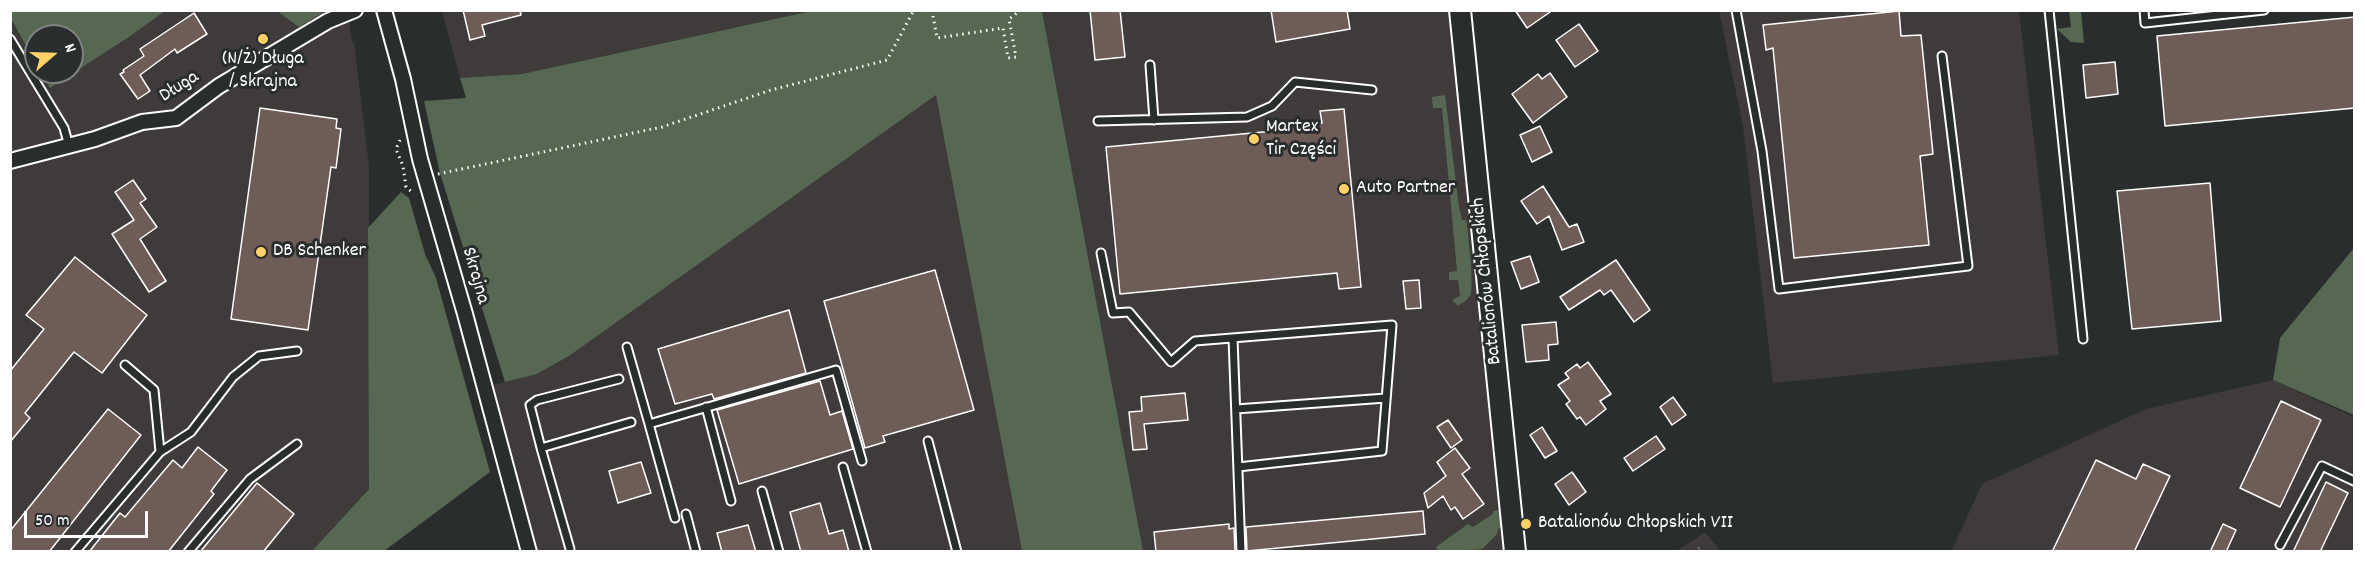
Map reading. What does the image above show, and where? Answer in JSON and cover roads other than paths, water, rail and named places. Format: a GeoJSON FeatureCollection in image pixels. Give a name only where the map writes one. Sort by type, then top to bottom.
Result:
{"type":"FeatureCollection","features":[{"type":"Feature","properties":{"kind":"street","name":"Długa"},"geometry":{"type":"LineString","coordinates":[[10,161],[69,146],[142,122],[176,118],[229,80],[328,21],[355,10]]}},
{"type":"Feature","properties":{"kind":"street","name":"Skrajna"},"geometry":{"type":"LineString","coordinates":[[384,10],[403,79],[425,177],[465,314],[529,552]]}},
{"type":"Feature","properties":{"kind":"street","name":"Batalionów Chłopskich"},"geometry":{"type":"LineString","coordinates":[[1460,10],[1515,552]]}},
{"type":"Feature","properties":{"kind":"lane"},"geometry":{"type":"LineString","coordinates":[[1736,10],[1761,151],[1779,290],[1968,266],[1942,57]]}},
{"type":"Feature","properties":{"kind":"lane"},"geometry":{"type":"LineString","coordinates":[[2049,10],[2084,339]]}},
{"type":"Feature","properties":{"kind":"lane"},"geometry":{"type":"LineString","coordinates":[[2144,10],[2145,23],[2264,10]]}},
{"type":"Feature","properties":{"kind":"lane"},"geometry":{"type":"LineString","coordinates":[[10,39],[64,128],[69,146]]}},
{"type":"Feature","properties":{"kind":"lane"},"geometry":{"type":"LineString","coordinates":[[1150,65],[1154,120]]}},
{"type":"Feature","properties":{"kind":"lane"},"geometry":{"type":"LineString","coordinates":[[1098,121],[1247,117],[1272,106],[1295,82],[1372,90]]}},
{"type":"Feature","properties":{"kind":"lane"},"geometry":{"type":"LineString","coordinates":[[1101,253],[1113,313],[1129,312],[1171,362],[1195,341],[1392,325],[1382,451],[1238,467]]}},
{"type":"Feature","properties":{"kind":"lane"},"geometry":{"type":"LineString","coordinates":[[1233,338],[1241,552]]}},
{"type":"Feature","properties":{"kind":"lane"},"geometry":{"type":"LineString","coordinates":[[627,347],[675,518]]}},
{"type":"Feature","properties":{"kind":"lane"},"geometry":{"type":"LineString","coordinates":[[75,552],[160,452],[191,432],[233,377],[258,356],[297,351]]}},
{"type":"Feature","properties":{"kind":"lane"},"geometry":{"type":"LineString","coordinates":[[125,365],[154,390],[160,452]]}},
{"type":"Feature","properties":{"kind":"lane"},"geometry":{"type":"LineString","coordinates":[[649,424],[836,370],[862,461]]}},
{"type":"Feature","properties":{"kind":"lane"},"geometry":{"type":"LineString","coordinates":[[570,549],[530,405],[537,400],[619,379]]}},
{"type":"Feature","properties":{"kind":"lane"},"geometry":{"type":"LineString","coordinates":[[1236,409],[1386,398]]}},
{"type":"Feature","properties":{"kind":"lane"},"geometry":{"type":"LineString","coordinates":[[706,407],[731,501]]}},
{"type":"Feature","properties":{"kind":"lane"},"geometry":{"type":"LineString","coordinates":[[541,448],[631,422]]}},
{"type":"Feature","properties":{"kind":"lane"},"geometry":{"type":"LineString","coordinates":[[928,441],[957,552]]}},
{"type":"Feature","properties":{"kind":"lane"},"geometry":{"type":"LineString","coordinates":[[188,552],[250,479],[297,444]]}},
{"type":"Feature","properties":{"kind":"lane"},"geometry":{"type":"LineString","coordinates":[[2280,545],[2322,466],[2355,481]]}},
{"type":"Feature","properties":{"kind":"lane"},"geometry":{"type":"LineString","coordinates":[[843,467],[867,552]]}},
{"type":"Feature","properties":{"kind":"lane"},"geometry":{"type":"LineString","coordinates":[[762,491],[779,552]]}},
{"type":"Feature","properties":{"kind":"lane"},"geometry":{"type":"LineString","coordinates":[[686,514],[696,552]]}},
{"type":"Feature","properties":{"kind":"place","name":"(N/Ż) Długa / Skrajna"},"geometry":{"type":"Point","coordinates":[263,39]}},
{"type":"Feature","properties":{"kind":"place","name":"Martex Tir Części"},"geometry":{"type":"Point","coordinates":[1254,139]}},
{"type":"Feature","properties":{"kind":"place","name":"Auto Partner"},"geometry":{"type":"Point","coordinates":[1344,189]}},
{"type":"Feature","properties":{"kind":"place","name":"DB Schenker"},"geometry":{"type":"Point","coordinates":[261,252]}},
{"type":"Feature","properties":{"kind":"place","name":"Batalionów Chłopskich VII"},"geometry":{"type":"Point","coordinates":[1526,524]}}]}
